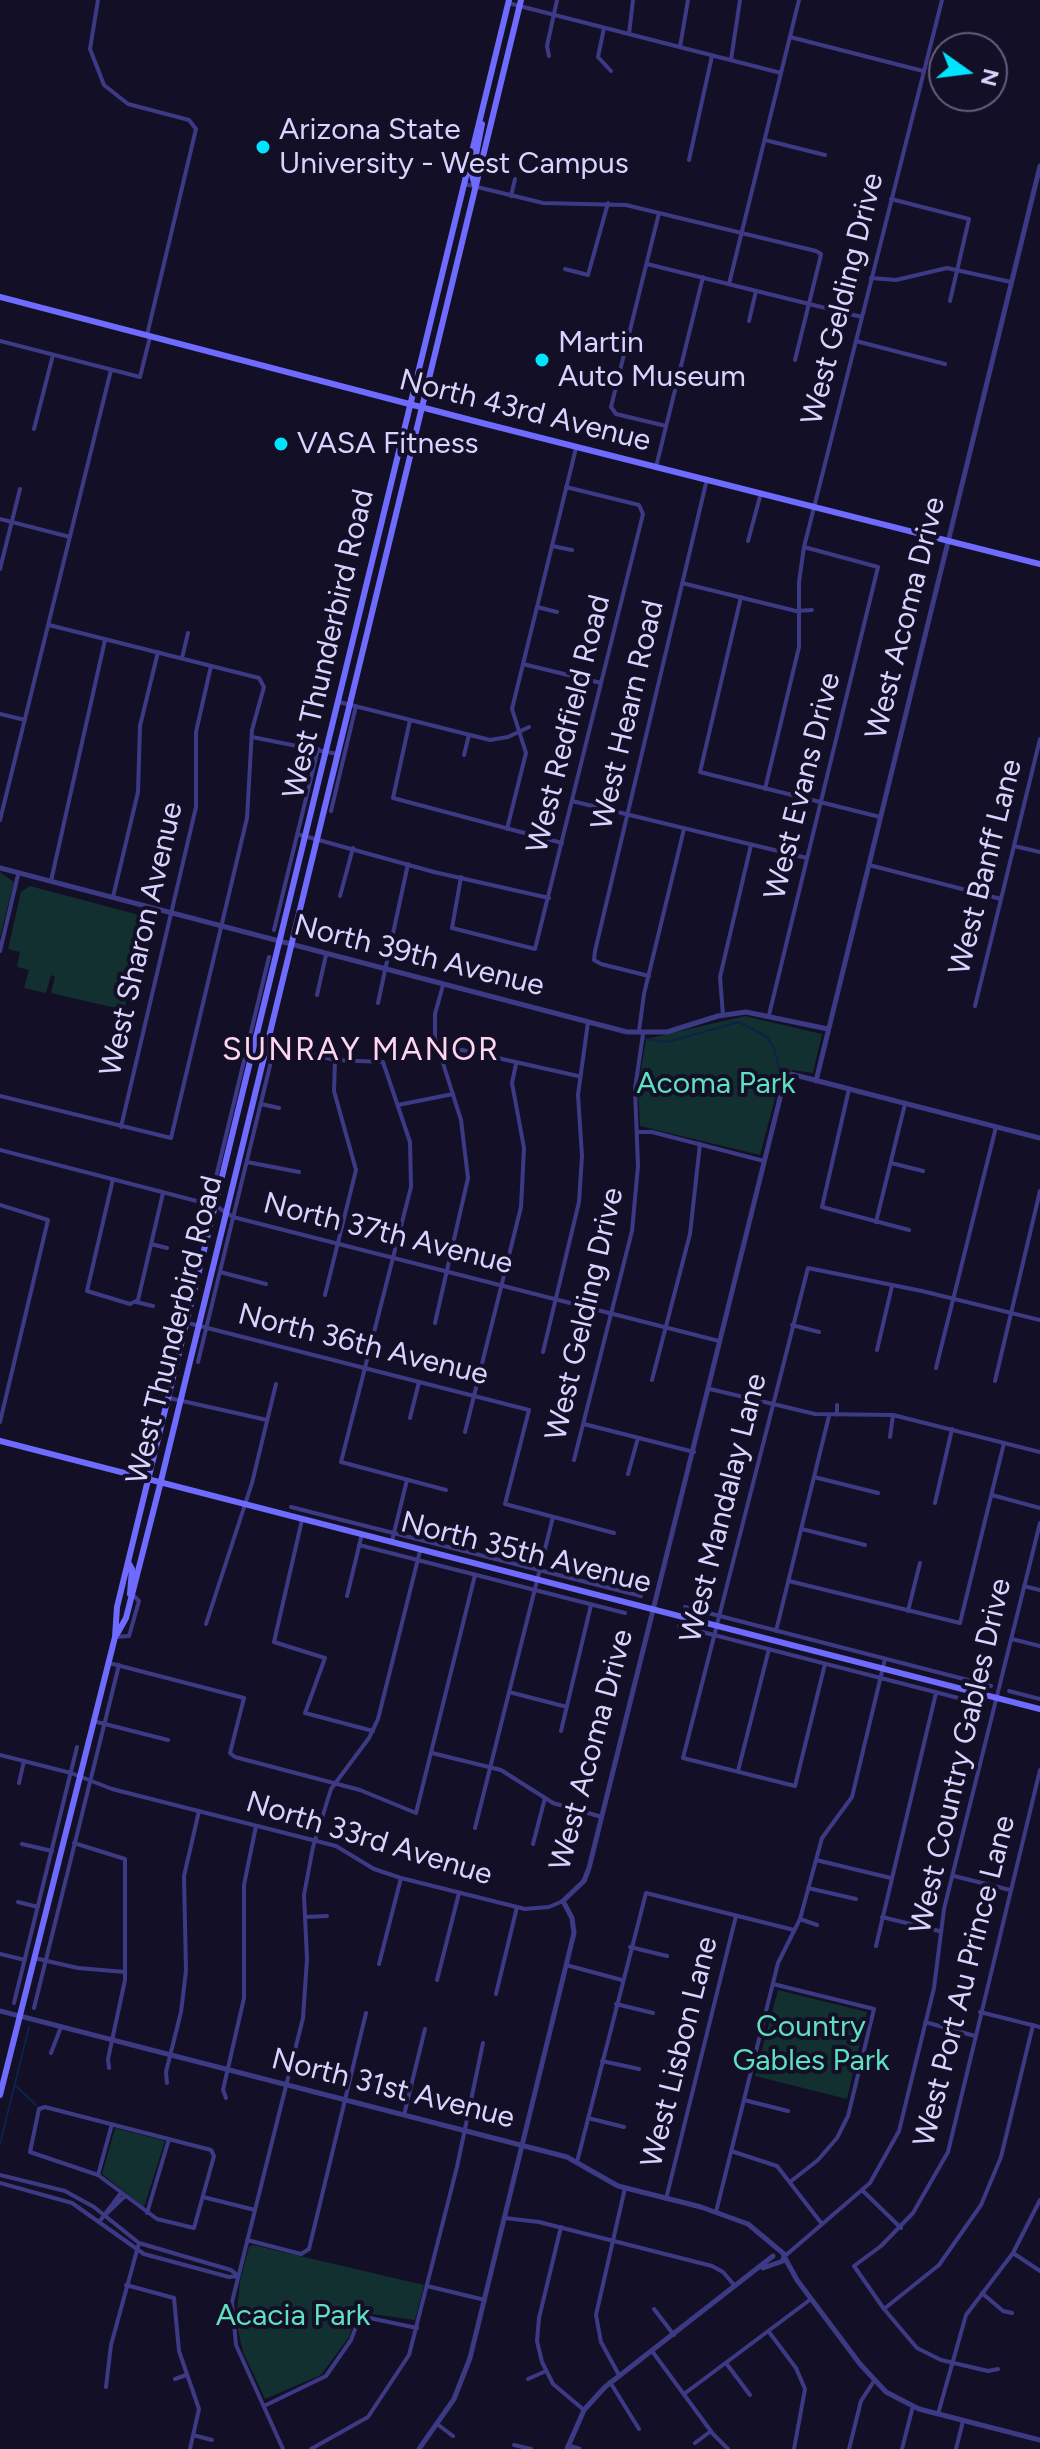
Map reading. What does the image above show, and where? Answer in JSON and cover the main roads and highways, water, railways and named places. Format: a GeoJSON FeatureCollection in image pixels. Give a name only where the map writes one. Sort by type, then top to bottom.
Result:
{"type":"FeatureCollection","features":[{"type":"Feature","properties":{"kind":"main road","name":"West Thunderbird Road"},"geometry":{"type":"LineString","coordinates":[[115,1637],[116,1611],[216,1206],[220,1176],[245,1073],[257,1041],[408,404],[508,2]]}},
{"type":"Feature","properties":{"kind":"main road","name":"West Thunderbird Road"},"geometry":{"type":"LineString","coordinates":[[0,2095],[108,1663],[130,1602],[181,1398],[203,1326],[225,1215],[258,1077],[271,1044],[290,946],[337,754],[353,706],[420,407],[520,3]]}},
{"type":"Feature","properties":{"kind":"main road"},"geometry":{"type":"LineString","coordinates":[[475,186],[472,175],[481,112]]}},
{"type":"Feature","properties":{"kind":"main road"},"geometry":{"type":"LineString","coordinates":[[445,255],[457,258]]}},
{"type":"Feature","properties":{"kind":"main road","name":"North 43rd Avenue"},"geometry":{"type":"LineString","coordinates":[[0,297],[1040,564]]}},
{"type":"Feature","properties":{"kind":"main road","name":"North 35th Avenue"},"geometry":{"type":"LineString","coordinates":[[0,1441],[148,1482],[392,1541],[1040,1709]]}},
{"type":"Feature","properties":{"kind":"main road"},"geometry":{"type":"LineString","coordinates":[[128,1562],[132,1569],[130,1602]]}},
{"type":"Feature","properties":{"kind":"waterway"},"geometry":{"type":"LineString","coordinates":[[643,1039],[668,1042],[739,1022],[767,1037],[774,1048],[781,1076]]}},
{"type":"Feature","properties":{"kind":"waterway"},"geometry":{"type":"LineString","coordinates":[[0,2144],[29,2027]]}},
{"type":"Feature","properties":{"kind":"waterway"},"geometry":{"type":"LineString","coordinates":[[15,2085],[36,2105]]}},
{"type":"Feature","properties":{"kind":"place","name":"Arizona State University - West Campus"},"geometry":{"type":"Point","coordinates":[263,147]}},
{"type":"Feature","properties":{"kind":"place","name":"Martin Auto Museum"},"geometry":{"type":"Point","coordinates":[542,360]}},
{"type":"Feature","properties":{"kind":"place","name":"VASA Fitness"},"geometry":{"type":"Point","coordinates":[281,444]}},
{"type":"Feature","properties":{"kind":"district","name":"SUNRAY MANOR"},"geometry":{"type":"Point","coordinates":[361,1051]}},
{"type":"Feature","properties":{"kind":"park label","name":"Acoma Park"},"geometry":{"type":"Point","coordinates":[716,1084]}},
{"type":"Feature","properties":{"kind":"park label","name":"Country Gables Park"},"geometry":{"type":"Point","coordinates":[811,2044]}},
{"type":"Feature","properties":{"kind":"park label","name":"Acacia Park"},"geometry":{"type":"Point","coordinates":[293,2316]}}]}
